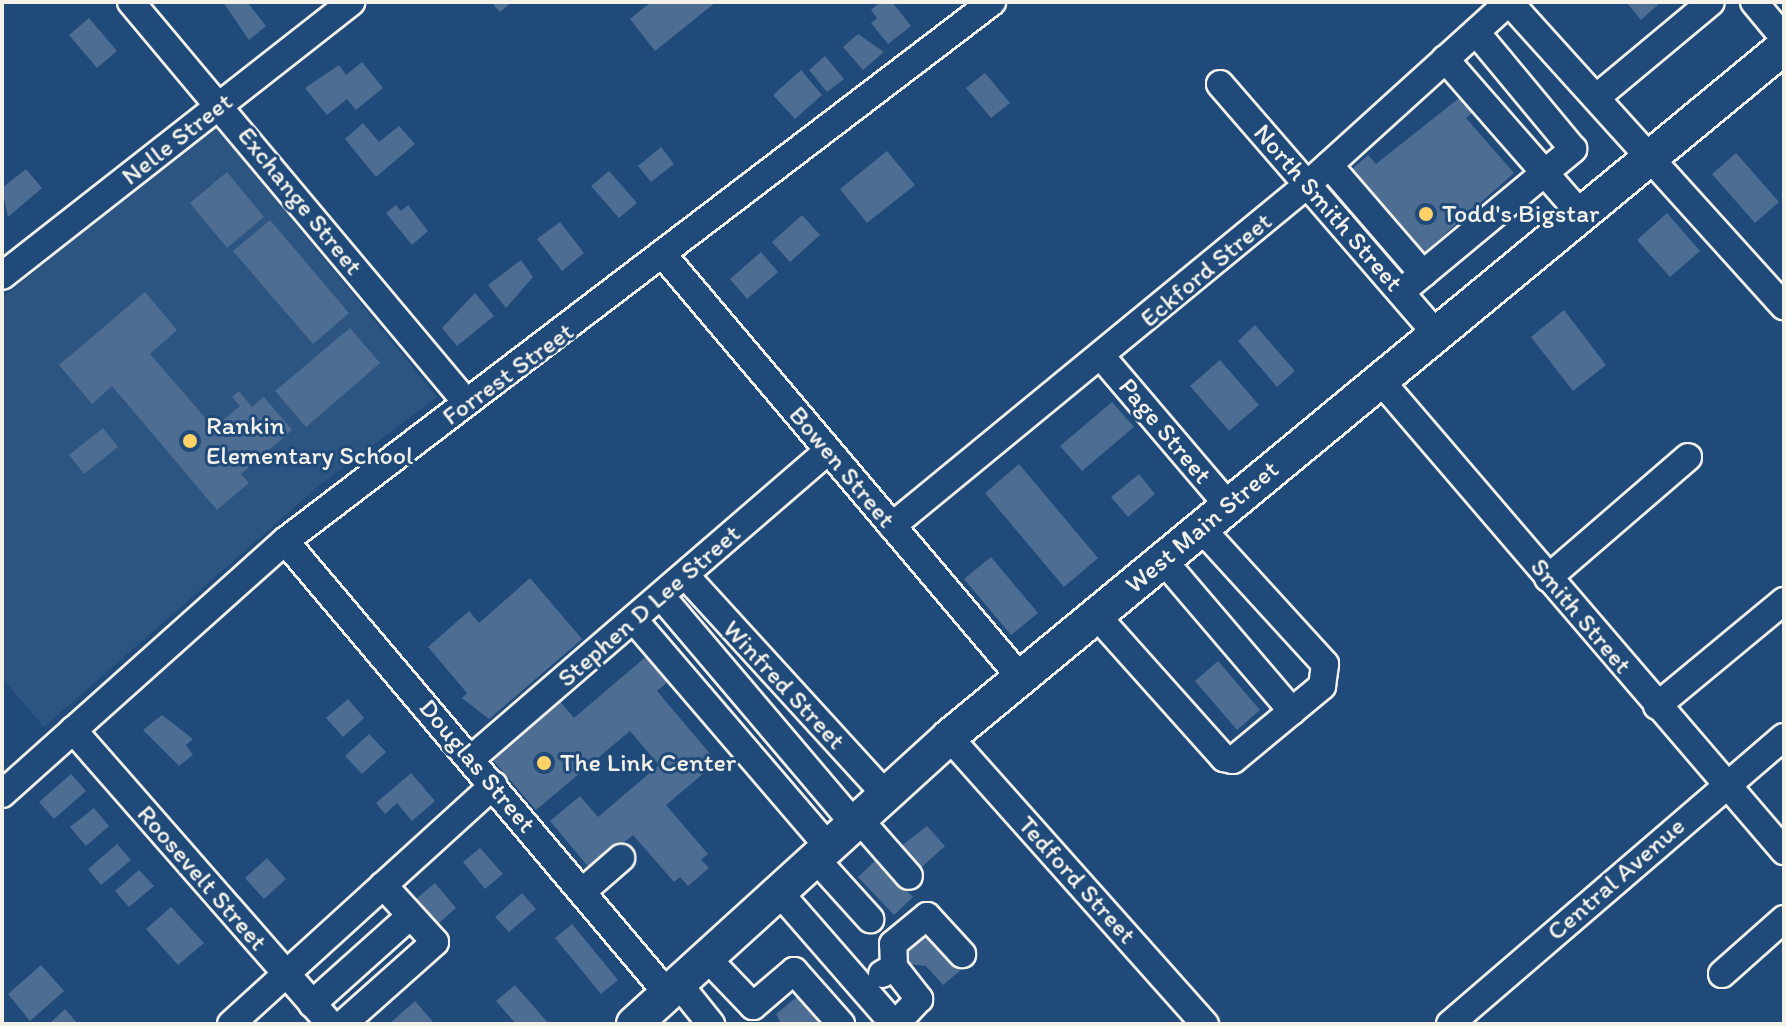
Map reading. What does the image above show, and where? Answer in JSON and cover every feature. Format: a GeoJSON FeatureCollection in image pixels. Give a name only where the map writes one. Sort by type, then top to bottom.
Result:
{"type":"FeatureCollection","features":[{"type":"Feature","properties":{"kind":"main road","name":"West Main Street"},"geometry":{"type":"LineString","coordinates":[[634,1024],[949,737],[1435,332],[1784,47]]}},
{"type":"Feature","properties":{"kind":"street","name":"Exchange Street"},"geometry":{"type":"LineString","coordinates":[[131,2],[221,104],[466,402]]}},
{"type":"Feature","properties":{"kind":"street","name":"Nelle Street"},"geometry":{"type":"LineString","coordinates":[[2,276],[351,2]]}},
{"type":"Feature","properties":{"kind":"street","name":"Forrest Street"},"geometry":{"type":"LineString","coordinates":[[2,794],[285,541],[664,256],[992,2]]}},
{"type":"Feature","properties":{"kind":"street","name":"Eckford Street"},"geometry":{"type":"LineString","coordinates":[[892,526],[1307,185],[1509,2]]}},
{"type":"Feature","properties":{"kind":"street"},"geometry":{"type":"LineString","coordinates":[[1509,2],[1652,155],[1784,306]]}},
{"type":"Feature","properties":{"kind":"street"},"geometry":{"type":"LineString","coordinates":[[1597,97],[1711,2]]}},
{"type":"Feature","properties":{"kind":"street"},"geometry":{"type":"LineString","coordinates":[[1754,2],[1784,38]]}},
{"type":"Feature","properties":{"kind":"street"},"geometry":{"type":"LineString","coordinates":[[1401,292],[1573,149],[1572,140],[1476,32]]}},
{"type":"Feature","properties":{"kind":"street"},"geometry":{"type":"LineString","coordinates":[[1445,59],[1580,213]]}},
{"type":"Feature","properties":{"kind":"street","name":"North Smith Street"},"geometry":{"type":"LineString","coordinates":[[1220,84],[1435,332]]}},
{"type":"Feature","properties":{"kind":"street"},"geometry":{"type":"LineString","coordinates":[[1329,165],[1423,274]]}},
{"type":"Feature","properties":{"kind":"street","name":"Bowen Street"},"geometry":{"type":"LineString","coordinates":[[664,256],[1021,678]]}},
{"type":"Feature","properties":{"kind":"street","name":"Page Street"},"geometry":{"type":"LineString","coordinates":[[1101,356],[1228,505]]}},
{"type":"Feature","properties":{"kind":"street","name":"Smith Street"},"geometry":{"type":"LineString","coordinates":[[1380,380],[1723,785],[1784,851]]}},
{"type":"Feature","properties":{"kind":"street","name":"Stephen D Lee Street"},"geometry":{"type":"LineString","coordinates":[[471,759],[827,452]]}},
{"type":"Feature","properties":{"kind":"street"},"geometry":{"type":"LineString","coordinates":[[1548,578],[1688,457]]}},
{"type":"Feature","properties":{"kind":"street"},"geometry":{"type":"LineString","coordinates":[[1096,615],[1224,758],[1233,760],[1322,686],[1325,664],[1201,528]]}},
{"type":"Feature","properties":{"kind":"street","name":"Douglas Street"},"geometry":{"type":"LineString","coordinates":[[285,541],[582,892],[672,988],[711,1024]]}},
{"type":"Feature","properties":{"kind":"street"},"geometry":{"type":"LineString","coordinates":[[1163,560],[1292,711]]}},
{"type":"Feature","properties":{"kind":"street","name":"Winfred Street"},"geometry":{"type":"LineString","coordinates":[[685,575],[884,793]]}},
{"type":"Feature","properties":{"kind":"street"},"geometry":{"type":"LineString","coordinates":[[661,596],[855,820],[909,876]]}},
{"type":"Feature","properties":{"kind":"street"},"geometry":{"type":"LineString","coordinates":[[1657,706],[1784,601]]}},
{"type":"Feature","properties":{"kind":"street"},"geometry":{"type":"LineString","coordinates":[[634,620],[821,851],[870,919]]}},
{"type":"Feature","properties":{"kind":"street","name":"Roosevelt Street"},"geometry":{"type":"LineString","coordinates":[[73,730],[330,1024]]}},
{"type":"Feature","properties":{"kind":"street","name":"Tedford Street"},"geometry":{"type":"LineString","coordinates":[[949,737],[1205,1024]]}},
{"type":"Feature","properties":{"kind":"street","name":"Central Avenue"},"geometry":{"type":"LineString","coordinates":[[1450,1024],[1723,785],[1784,737]]}},
{"type":"Feature","properties":{"kind":"street"},"geometry":{"type":"LineString","coordinates":[[231,1024],[494,785]]}},
{"type":"Feature","properties":{"kind":"street"},"geometry":{"type":"LineString","coordinates":[[582,892],[621,858]]}},
{"type":"Feature","properties":{"kind":"street"},"geometry":{"type":"LineString","coordinates":[[343,1024],[435,942],[383,885]]}},
{"type":"Feature","properties":{"kind":"street"},"geometry":{"type":"LineString","coordinates":[[778,891],[883,1011]]}},
{"type":"Feature","properties":{"kind":"street"},"geometry":{"type":"LineString","coordinates":[[312,1004],[410,916]]}},
{"type":"Feature","properties":{"kind":"street"},"geometry":{"type":"LineString","coordinates":[[883,1011],[894,967],[893,944],[927,916],[962,954]]}},
{"type":"Feature","properties":{"kind":"street"},"geometry":{"type":"LineString","coordinates":[[1722,974],[1784,919]]}},
{"type":"Feature","properties":{"kind":"street"},"geometry":{"type":"LineString","coordinates":[[706,957],[761,1015],[794,971],[841,1024]]}},
{"type":"Feature","properties":{"kind":"street"},"geometry":{"type":"LineString","coordinates":[[859,1024],[883,1011],[919,999],[894,967]]}},
{"type":"Feature","properties":{"kind":"shaded area","name":"Rankin Elementary School"},"geometry":{"type":"Polygon","coordinates":[[[216,127],[437,397],[321,484],[44,727],[2,678],[2,297],[216,127]]]}},
{"type":"Feature","properties":{"kind":"building"},"geometry":{"type":"Polygon","coordinates":[[[223,2],[247,2],[266,26],[249,40],[223,2]]]}},
{"type":"Feature","properties":{"kind":"building"},"geometry":{"type":"Polygon","coordinates":[[[491,2],[512,2],[500,12],[491,2]]]}},
{"type":"Feature","properties":{"kind":"building"},"geometry":{"type":"Polygon","coordinates":[[[651,2],[716,2],[655,51],[630,19],[651,2]]]}},
{"type":"Feature","properties":{"kind":"building"},"geometry":{"type":"Polygon","coordinates":[[[880,2],[892,2],[911,26],[888,44],[871,23],[877,18],[871,10],[880,2]]]}},
{"type":"Feature","properties":{"kind":"building"},"geometry":{"type":"Polygon","coordinates":[[[1626,2],[1661,2],[1641,20],[1626,2]]]}},
{"type":"Feature","properties":{"kind":"building"},"geometry":{"type":"Polygon","coordinates":[[[89,18],[117,51],[97,68],[69,35],[89,18]]]}},
{"type":"Feature","properties":{"kind":"building"},"geometry":{"type":"Polygon","coordinates":[[[858,34],[884,52],[863,70],[843,47],[858,34]]]}},
{"type":"Feature","properties":{"kind":"building"},"geometry":{"type":"Polygon","coordinates":[[[825,56],[844,79],[827,92],[809,70],[825,56]]]}},
{"type":"Feature","properties":{"kind":"building"},"geometry":{"type":"Polygon","coordinates":[[[362,62],[383,88],[356,110],[347,99],[327,115],[305,88],[339,65],[346,75],[362,62]]]}},
{"type":"Feature","properties":{"kind":"building"},"geometry":{"type":"Polygon","coordinates":[[[801,70],[822,95],[795,119],[773,95],[801,70]]]}},
{"type":"Feature","properties":{"kind":"building"},"geometry":{"type":"Polygon","coordinates":[[[985,73],[1010,103],[991,118],[966,88],[985,73]]]}},
{"type":"Feature","properties":{"kind":"building","name":"Todd's Bigstar"},"geometry":{"type":"Polygon","coordinates":[[[1463,95],[1476,110],[1466,118],[1514,173],[1420,256],[1348,173],[1368,155],[1376,164],[1463,95]]]}},
{"type":"Feature","properties":{"kind":"building"},"geometry":{"type":"Polygon","coordinates":[[[363,123],[379,142],[399,126],[415,144],[376,177],[345,139],[363,123]]]}},
{"type":"Feature","properties":{"kind":"building"},"geometry":{"type":"Polygon","coordinates":[[[661,147],[674,164],[651,182],[638,166],[661,147]]]}},
{"type":"Feature","properties":{"kind":"building"},"geometry":{"type":"Polygon","coordinates":[[[887,151],[915,185],[867,223],[840,189],[887,151]]]}},
{"type":"Feature","properties":{"kind":"building"},"geometry":{"type":"Polygon","coordinates":[[[1736,153],[1779,202],[1755,223],[1712,174],[1736,153]]]}},
{"type":"Feature","properties":{"kind":"building"},"geometry":{"type":"Polygon","coordinates":[[[26,169],[42,188],[8,217],[2,188],[26,169]]]}},
{"type":"Feature","properties":{"kind":"building"},"geometry":{"type":"Polygon","coordinates":[[[609,171],[637,203],[619,218],[591,186],[609,171]]]}},
{"type":"Feature","properties":{"kind":"building"},"geometry":{"type":"Polygon","coordinates":[[[227,172],[264,217],[227,248],[190,203],[227,172]]]}},
{"type":"Feature","properties":{"kind":"building"},"geometry":{"type":"Polygon","coordinates":[[[396,205],[401,211],[408,205],[428,231],[412,245],[386,213],[396,205]]]}},
{"type":"Feature","properties":{"kind":"building"},"geometry":{"type":"Polygon","coordinates":[[[1667,213],[1700,251],[1670,277],[1637,240],[1667,213]]]}},
{"type":"Feature","properties":{"kind":"building"},"geometry":{"type":"Polygon","coordinates":[[[802,215],[820,235],[790,262],[772,242],[802,215]]]}},
{"type":"Feature","properties":{"kind":"building"},"geometry":{"type":"Polygon","coordinates":[[[270,220],[349,313],[313,344],[233,251],[270,220]]]}},
{"type":"Feature","properties":{"kind":"building"},"geometry":{"type":"Polygon","coordinates":[[[560,222],[584,253],[562,271],[537,239],[560,222]]]}},
{"type":"Feature","properties":{"kind":"building"},"geometry":{"type":"Polygon","coordinates":[[[761,252],[778,272],[747,299],[730,279],[761,252]]]}},
{"type":"Feature","properties":{"kind":"building"},"geometry":{"type":"Polygon","coordinates":[[[521,260],[533,277],[506,308],[488,285],[521,260]]]}},
{"type":"Feature","properties":{"kind":"building"},"geometry":{"type":"Polygon","coordinates":[[[145,292],[177,330],[150,354],[214,428],[240,406],[232,397],[239,391],[252,407],[264,397],[292,430],[241,474],[249,483],[217,510],[112,386],[92,404],[59,365],[145,292]]]}},
{"type":"Feature","properties":{"kind":"building"},"geometry":{"type":"Polygon","coordinates":[[[475,293],[494,316],[457,346],[442,328],[475,293]]]}},
{"type":"Feature","properties":{"kind":"building"},"geometry":{"type":"Polygon","coordinates":[[[1564,310],[1606,365],[1573,391],[1531,337],[1564,310]]]}},
{"type":"Feature","properties":{"kind":"building"},"geometry":{"type":"Polygon","coordinates":[[[1255,325],[1295,371],[1277,387],[1238,341],[1255,325]]]}},
{"type":"Feature","properties":{"kind":"building"},"geometry":{"type":"Polygon","coordinates":[[[350,328],[380,363],[306,427],[275,391],[350,328]]]}},
{"type":"Feature","properties":{"kind":"building"},"geometry":{"type":"Polygon","coordinates":[[[1220,360],[1259,405],[1229,431],[1190,386],[1220,360]]]}},
{"type":"Feature","properties":{"kind":"building"},"geometry":{"type":"Polygon","coordinates":[[[1112,402],[1134,427],[1082,471],[1060,446],[1112,402]]]}},
{"type":"Feature","properties":{"kind":"building"},"geometry":{"type":"Polygon","coordinates":[[[103,428],[118,447],[84,474],[69,455],[103,428]]]}},
{"type":"Feature","properties":{"kind":"building"},"geometry":{"type":"Polygon","coordinates":[[[1019,464],[1098,558],[1064,587],[985,493],[1019,464]]]}},
{"type":"Feature","properties":{"kind":"building"},"geometry":{"type":"Polygon","coordinates":[[[1139,474],[1155,494],[1128,517],[1111,497],[1139,474]]]}},
{"type":"Feature","properties":{"kind":"building"},"geometry":{"type":"Polygon","coordinates":[[[991,557],[1038,613],[1011,635],[964,579],[991,557]]]}},
{"type":"Feature","properties":{"kind":"building"},"geometry":{"type":"Polygon","coordinates":[[[530,578],[582,639],[489,719],[462,698],[467,693],[428,647],[469,611],[479,623],[530,578]]]}},
{"type":"Feature","properties":{"kind":"building","name":"The Link Center"},"geometry":{"type":"Polygon","coordinates":[[[662,643],[684,668],[657,691],[717,762],[666,805],[708,854],[701,860],[709,868],[688,886],[680,877],[674,882],[633,835],[591,870],[550,821],[580,796],[598,817],[659,765],[630,731],[536,810],[491,758],[558,699],[574,718],[662,643]]]}},
{"type":"Feature","properties":{"kind":"building"},"geometry":{"type":"Polygon","coordinates":[[[1218,661],[1260,710],[1237,730],[1195,681],[1218,661]]]}},
{"type":"Feature","properties":{"kind":"building"},"geometry":{"type":"Polygon","coordinates":[[[348,699],[364,718],[343,737],[326,718],[348,699]]]}},
{"type":"Feature","properties":{"kind":"building"},"geometry":{"type":"Polygon","coordinates":[[[162,715],[193,739],[186,745],[193,755],[179,766],[143,730],[162,715]]]}},
{"type":"Feature","properties":{"kind":"building"},"geometry":{"type":"Polygon","coordinates":[[[369,734],[386,752],[362,774],[345,756],[369,734]]]}},
{"type":"Feature","properties":{"kind":"building"},"geometry":{"type":"Polygon","coordinates":[[[411,773],[435,801],[412,821],[397,803],[385,814],[376,803],[411,773]]]}},
{"type":"Feature","properties":{"kind":"building"},"geometry":{"type":"Polygon","coordinates":[[[71,774],[86,791],[54,819],[39,802],[71,774]]]}},
{"type":"Feature","properties":{"kind":"building"},"geometry":{"type":"Polygon","coordinates":[[[94,808],[109,826],[86,846],[70,827],[94,808]]]}},
{"type":"Feature","properties":{"kind":"building"},"geometry":{"type":"Polygon","coordinates":[[[927,826],[945,846],[913,875],[900,847],[927,826]]]}},
{"type":"Feature","properties":{"kind":"building"},"geometry":{"type":"Polygon","coordinates":[[[117,844],[131,860],[101,885],[88,869],[117,844]]]}},
{"type":"Feature","properties":{"kind":"building"},"geometry":{"type":"Polygon","coordinates":[[[480,848],[503,874],[485,889],[463,862],[480,848]]]}},
{"type":"Feature","properties":{"kind":"building"},"geometry":{"type":"Polygon","coordinates":[[[267,858],[286,879],[264,899],[245,878],[267,858]]]}},
{"type":"Feature","properties":{"kind":"building"},"geometry":{"type":"Polygon","coordinates":[[[877,859],[913,897],[894,915],[858,877],[877,859]]]}},
{"type":"Feature","properties":{"kind":"building"},"geometry":{"type":"Polygon","coordinates":[[[139,870],[154,886],[129,907],[115,891],[139,870]]]}},
{"type":"Feature","properties":{"kind":"building"},"geometry":{"type":"Polygon","coordinates":[[[435,883],[456,908],[438,924],[416,899],[435,883]]]}},
{"type":"Feature","properties":{"kind":"building"},"geometry":{"type":"Polygon","coordinates":[[[522,893],[536,909],[509,932],[495,917],[522,893]]]}},
{"type":"Feature","properties":{"kind":"building"},"geometry":{"type":"Polygon","coordinates":[[[171,907],[204,943],[178,965],[146,929],[171,907]]]}},
{"type":"Feature","properties":{"kind":"building"},"geometry":{"type":"Polygon","coordinates":[[[572,924],[618,980],[601,994],[555,938],[572,924]]]}},
{"type":"Feature","properties":{"kind":"building"},"geometry":{"type":"Polygon","coordinates":[[[924,926],[962,969],[943,985],[926,966],[906,964],[895,951],[924,926]]]}},
{"type":"Feature","properties":{"kind":"building"},"geometry":{"type":"Polygon","coordinates":[[[41,965],[64,991],[30,1021],[8,994],[41,965]]]}},
{"type":"Feature","properties":{"kind":"building"},"geometry":{"type":"Polygon","coordinates":[[[515,985],[549,1024],[516,1024],[496,1001],[515,985]]]}},
{"type":"Feature","properties":{"kind":"building"},"geometry":{"type":"Polygon","coordinates":[[[799,995],[824,1024],[781,1024],[776,1014],[799,995]]]}},
{"type":"Feature","properties":{"kind":"building"},"geometry":{"type":"Polygon","coordinates":[[[415,1001],[434,1023],[389,1024],[415,1001]]]}},
{"type":"Feature","properties":{"kind":"building"},"geometry":{"type":"Polygon","coordinates":[[[65,1009],[78,1024],[49,1024],[65,1009]]]}},
{"type":"Feature","properties":{"kind":"place","name":"Todd's Bigstar"},"geometry":{"type":"Point","coordinates":[1426,214]}},
{"type":"Feature","properties":{"kind":"place","name":"Rankin Elementary School"},"geometry":{"type":"Point","coordinates":[190,441]}},
{"type":"Feature","properties":{"kind":"place","name":"The Link Center"},"geometry":{"type":"Point","coordinates":[544,763]}}]}
